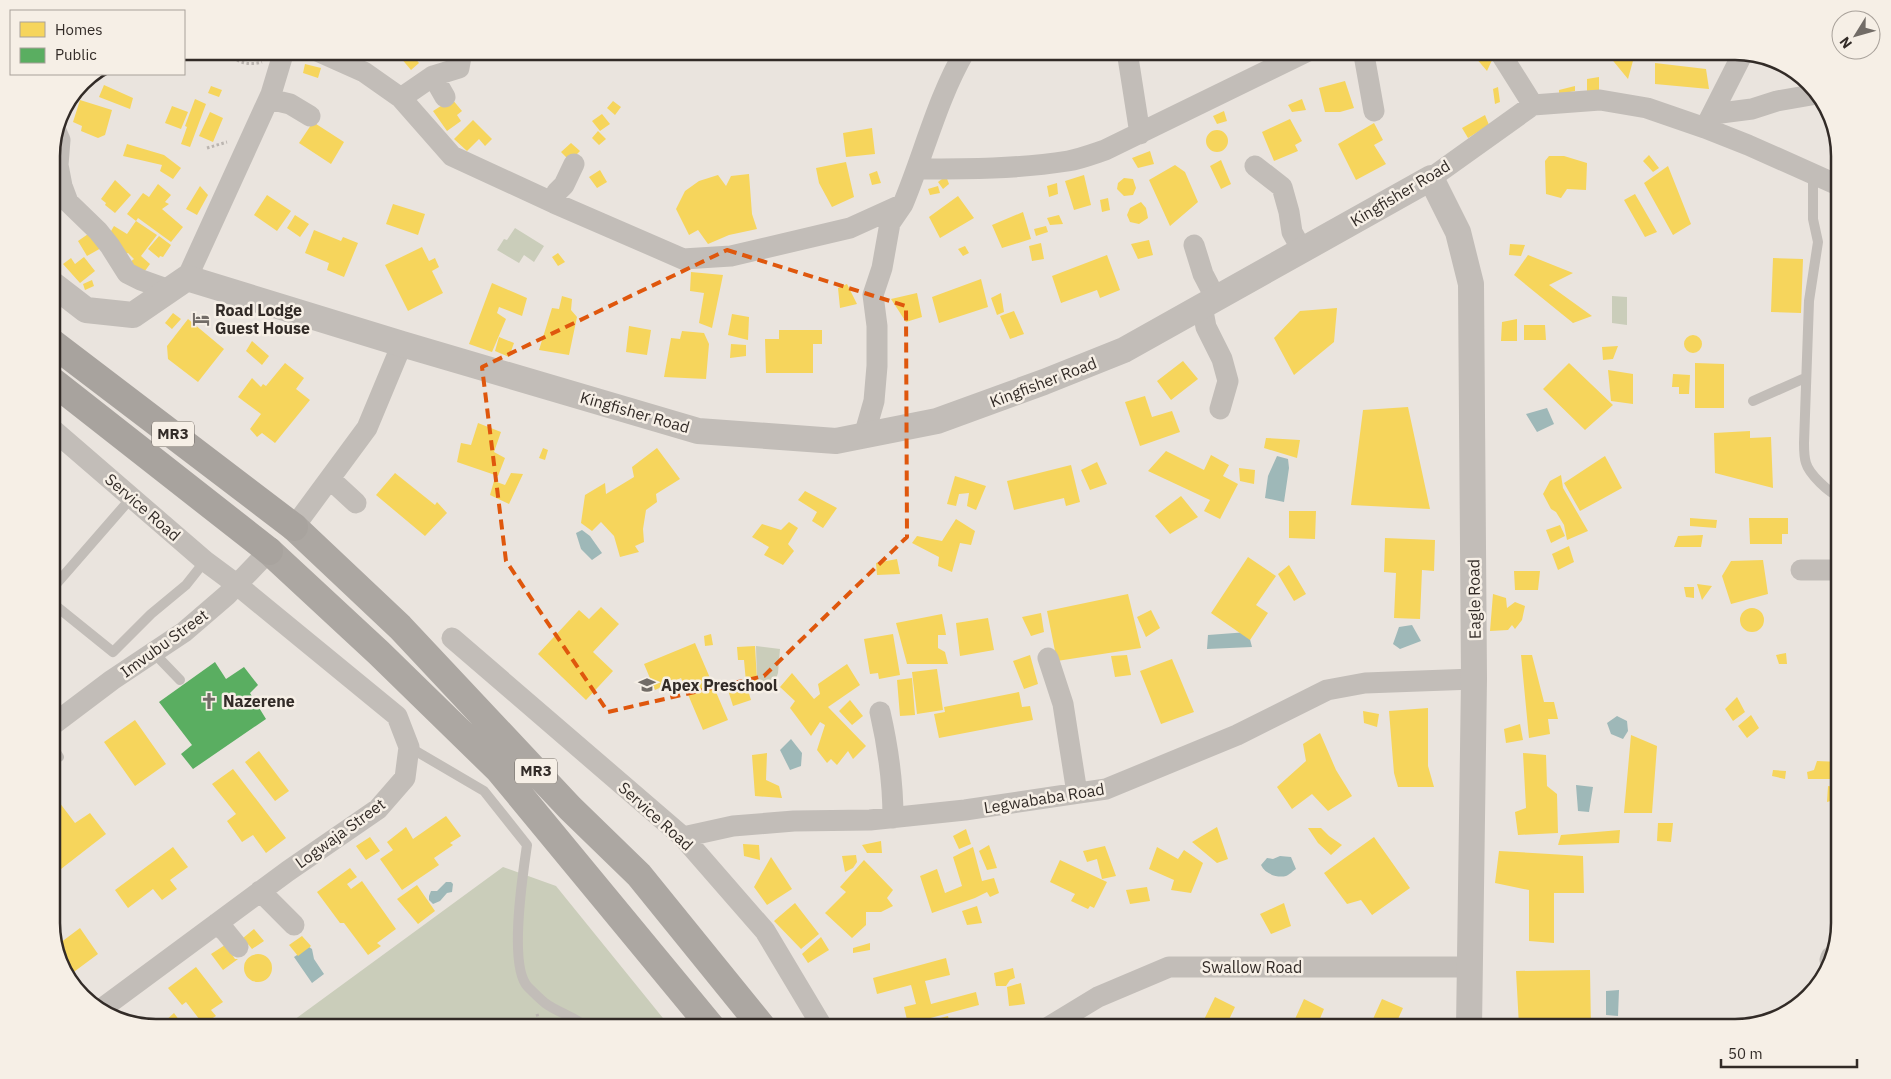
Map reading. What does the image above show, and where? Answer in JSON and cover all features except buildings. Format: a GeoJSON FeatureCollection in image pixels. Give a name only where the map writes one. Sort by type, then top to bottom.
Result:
{"type":"FeatureCollection","features":[{"type":"Feature","properties":{"kind":"highway","name":"MR3"},"geometry":{"type":"LineString","coordinates":[[60,348],[294,527],[400,627],[570,808],[639,875],[756,1019]]}},
{"type":"Feature","properties":{"kind":"highway","name":"MR3"},"geometry":{"type":"LineString","coordinates":[[60,386],[268,551],[379,653],[499,770],[705,1019]]}},
{"type":"Feature","properties":{"kind":"street"},"geometry":{"type":"LineString","coordinates":[[60,289],[86,310],[133,315],[178,284],[269,99],[281,60]]}},
{"type":"Feature","properties":{"kind":"street"},"geometry":{"type":"LineString","coordinates":[[337,60],[364,72],[401,98],[452,156],[554,203],[684,258],[732,256],[850,228],[903,204]]}},
{"type":"Feature","properties":{"kind":"street"},"geometry":{"type":"LineString","coordinates":[[401,98],[433,76],[459,68],[460,60]]}},
{"type":"Feature","properties":{"kind":"street"},"geometry":{"type":"LineString","coordinates":[[864,436],[874,401],[877,366],[877,326],[874,295],[882,268],[890,223],[903,204],[918,169],[952,72],[959,60]]}},
{"type":"Feature","properties":{"kind":"street"},"geometry":{"type":"LineString","coordinates":[[1129,60],[1140,134]]}},
{"type":"Feature","properties":{"kind":"street"},"geometry":{"type":"LineString","coordinates":[[918,169],[987,168],[1069,161],[1105,150],[1140,134],[1290,60]]}},
{"type":"Feature","properties":{"kind":"street"},"geometry":{"type":"LineString","coordinates":[[1363,60],[1374,111]]}},
{"type":"Feature","properties":{"kind":"street"},"geometry":{"type":"LineString","coordinates":[[1504,60],[1532,105],[1600,100],[1709,121],[1748,145],[1831,182]]}},
{"type":"Feature","properties":{"kind":"street"},"geometry":{"type":"LineString","coordinates":[[1709,121],[1739,60]]}},
{"type":"Feature","properties":{"kind":"street"},"geometry":{"type":"LineString","coordinates":[[433,76],[445,97]]}},
{"type":"Feature","properties":{"kind":"street"},"geometry":{"type":"LineString","coordinates":[[1709,121],[1777,101],[1809,95]]}},
{"type":"Feature","properties":{"kind":"street"},"geometry":{"type":"LineString","coordinates":[[269,99],[290,104],[310,116]]}},
{"type":"Feature","properties":{"kind":"street","name":"Kingfisher Road"},"geometry":{"type":"LineString","coordinates":[[178,284],[402,344],[698,431],[836,441],[937,422],[1124,350],[1431,178],[1532,105]]}},
{"type":"Feature","properties":{"kind":"street"},"geometry":{"type":"LineString","coordinates":[[554,203],[557,192],[564,185],[574,164]]}},
{"type":"Feature","properties":{"kind":"street"},"geometry":{"type":"LineString","coordinates":[[1255,166],[1282,187],[1292,232],[1302,250]]}},
{"type":"Feature","properties":{"kind":"street"},"geometry":{"type":"LineString","coordinates":[[60,176],[68,202],[98,231],[127,273],[141,280],[178,284]]}},
{"type":"Feature","properties":{"kind":"street","name":"Eagle Road"},"geometry":{"type":"LineString","coordinates":[[1431,178],[1458,232],[1471,284],[1474,679],[1469,1019]]}},
{"type":"Feature","properties":{"kind":"street"},"geometry":{"type":"LineString","coordinates":[[1194,245],[1209,302],[1206,326],[1222,358],[1228,381],[1220,409]]}},
{"type":"Feature","properties":{"kind":"street"},"geometry":{"type":"LineString","coordinates":[[294,527],[367,428],[402,344]]}},
{"type":"Feature","properties":{"kind":"street","name":"Service Road"},"geometry":{"type":"LineString","coordinates":[[60,435],[205,561],[236,584]]}},
{"type":"Feature","properties":{"kind":"street"},"geometry":{"type":"LineString","coordinates":[[330,479],[356,503]]}},
{"type":"Feature","properties":{"kind":"street","name":"Imvubu Street"},"geometry":{"type":"LineString","coordinates":[[60,720],[112,680],[184,632],[227,595],[268,551]]}},
{"type":"Feature","properties":{"kind":"street"},"geometry":{"type":"LineString","coordinates":[[1801,570],[1831,570]]}},
{"type":"Feature","properties":{"kind":"street","name":"Logwaja Street"},"geometry":{"type":"LineString","coordinates":[[107,1005],[260,891],[378,809],[405,778],[409,747],[397,716],[236,584]]}},
{"type":"Feature","properties":{"kind":"street","name":"Service Road"},"geometry":{"type":"LineString","coordinates":[[452,638],[684,837],[764,931],[818,1019]]}},
{"type":"Feature","properties":{"kind":"street"},"geometry":{"type":"LineString","coordinates":[[1048,658],[1063,704],[1077,793]]}},
{"type":"Feature","properties":{"kind":"street","name":"Legwababa Road"},"geometry":{"type":"LineString","coordinates":[[684,837],[743,825],[794,820],[870,820],[892,818],[965,810],[1106,789],[1237,735],[1327,690],[1365,683],[1474,679]]}},
{"type":"Feature","properties":{"kind":"street"},"geometry":{"type":"LineString","coordinates":[[880,712],[889,749],[893,795],[892,818]]}},
{"type":"Feature","properties":{"kind":"street"},"geometry":{"type":"LineString","coordinates":[[260,891],[294,925]]}},
{"type":"Feature","properties":{"kind":"street"},"geometry":{"type":"LineString","coordinates":[[216,924],[225,931],[238,947]]}},
{"type":"Feature","properties":{"kind":"street","name":"Swallow Road"},"geometry":{"type":"LineString","coordinates":[[1062,1019],[1098,997],[1169,967],[1471,967]]}},
{"type":"Feature","properties":{"kind":"lane"},"geometry":{"type":"LineString","coordinates":[[1813,175],[1813,219],[1818,242],[1809,300],[1804,443],[1806,464],[1818,480],[1831,492]]}},
{"type":"Feature","properties":{"kind":"lane"},"geometry":{"type":"LineString","coordinates":[[1752,401],[1805,378]]}},
{"type":"Feature","properties":{"kind":"lane"},"geometry":{"type":"LineString","coordinates":[[60,581],[132,497]]}},
{"type":"Feature","properties":{"kind":"lane"},"geometry":{"type":"LineString","coordinates":[[60,609],[113,652],[151,614],[186,585],[205,561]]}},
{"type":"Feature","properties":{"kind":"lane"},"geometry":{"type":"LineString","coordinates":[[153,652],[180,680]]}},
{"type":"Feature","properties":{"kind":"lane"},"geometry":{"type":"LineString","coordinates":[[409,747],[484,791],[526,845],[519,894],[518,961],[526,985],[546,1003],[576,1019]]}},
{"type":"Feature","properties":{"kind":"path"},"geometry":{"type":"LineString","coordinates":[[236,60],[254,64],[267,60]]}},
{"type":"Feature","properties":{"kind":"highlighted area"},"geometry":{"type":"Polygon","coordinates":[[[727,250],[906,306],[907,537],[764,676],[608,712],[506,561],[482,367],[727,250]]]}},
{"type":"Feature","properties":{"kind":"green space"},"geometry":{"type":"Polygon","coordinates":[[[515,228],[544,246],[534,262],[524,255],[519,263],[497,250],[504,239],[507,240],[515,228]]]}},
{"type":"Feature","properties":{"kind":"green space"},"geometry":{"type":"Polygon","coordinates":[[[1612,296],[1627,297],[1627,325],[1612,323],[1612,296]]]}},
{"type":"Feature","properties":{"kind":"green space"},"geometry":{"type":"Polygon","coordinates":[[[756,646],[780,649],[778,673],[773,687],[757,681],[756,646]]]}},
{"type":"Feature","properties":{"kind":"green space"},"geometry":{"type":"Polygon","coordinates":[[[503,867],[556,886],[664,1019],[295,1019],[503,867]]]}},
{"type":"Feature","properties":{"kind":"water"},"geometry":{"type":"Polygon","coordinates":[[[1547,408],[1554,424],[1537,432],[1526,414],[1547,408]]]}},
{"type":"Feature","properties":{"kind":"water"},"geometry":{"type":"Polygon","coordinates":[[[1277,456],[1288,459],[1289,468],[1284,502],[1265,498],[1268,476],[1277,456]]]}},
{"type":"Feature","properties":{"kind":"water"},"geometry":{"type":"Polygon","coordinates":[[[582,530],[590,536],[602,553],[592,560],[581,549],[576,533],[582,530]]]}},
{"type":"Feature","properties":{"kind":"water"},"geometry":{"type":"Polygon","coordinates":[[[1412,625],[1421,641],[1400,649],[1393,644],[1399,627],[1412,625]]]}},
{"type":"Feature","properties":{"kind":"water"},"geometry":{"type":"Polygon","coordinates":[[[1248,632],[1252,647],[1207,649],[1208,635],[1248,632]]]}},
{"type":"Feature","properties":{"kind":"water"},"geometry":{"type":"Polygon","coordinates":[[[1617,716],[1627,721],[1628,731],[1623,739],[1611,734],[1607,723],[1617,716]]]}},
{"type":"Feature","properties":{"kind":"water"},"geometry":{"type":"Polygon","coordinates":[[[791,739],[802,753],[801,766],[790,770],[780,750],[791,739]]]}},
{"type":"Feature","properties":{"kind":"water"},"geometry":{"type":"Polygon","coordinates":[[[1576,785],[1593,787],[1589,812],[1578,811],[1576,785]]]}},
{"type":"Feature","properties":{"kind":"water"},"geometry":{"type":"Polygon","coordinates":[[[1280,856],[1291,857],[1296,869],[1283,876],[1272,875],[1265,871],[1261,865],[1267,858],[1273,859],[1280,856]]]}},
{"type":"Feature","properties":{"kind":"water"},"geometry":{"type":"Polygon","coordinates":[[[446,882],[453,884],[452,892],[447,893],[440,901],[433,904],[429,900],[431,891],[437,891],[446,882]]]}},
{"type":"Feature","properties":{"kind":"water"},"geometry":{"type":"Polygon","coordinates":[[[309,947],[312,949],[314,959],[324,974],[312,983],[294,957],[309,947]]]}},
{"type":"Feature","properties":{"kind":"water"},"geometry":{"type":"Polygon","coordinates":[[[1619,990],[1618,1016],[1606,1015],[1606,991],[1619,990]]]}},
{"type":"Feature","properties":{"kind":"place","name":"Road Lodge Guest House"},"geometry":{"type":"Point","coordinates":[201,319]}},
{"type":"Feature","properties":{"kind":"place","name":"Apex Preschool"},"geometry":{"type":"Point","coordinates":[647,685]}},
{"type":"Feature","properties":{"kind":"place","name":"Nazerene"},"geometry":{"type":"Point","coordinates":[209,701]}}]}
